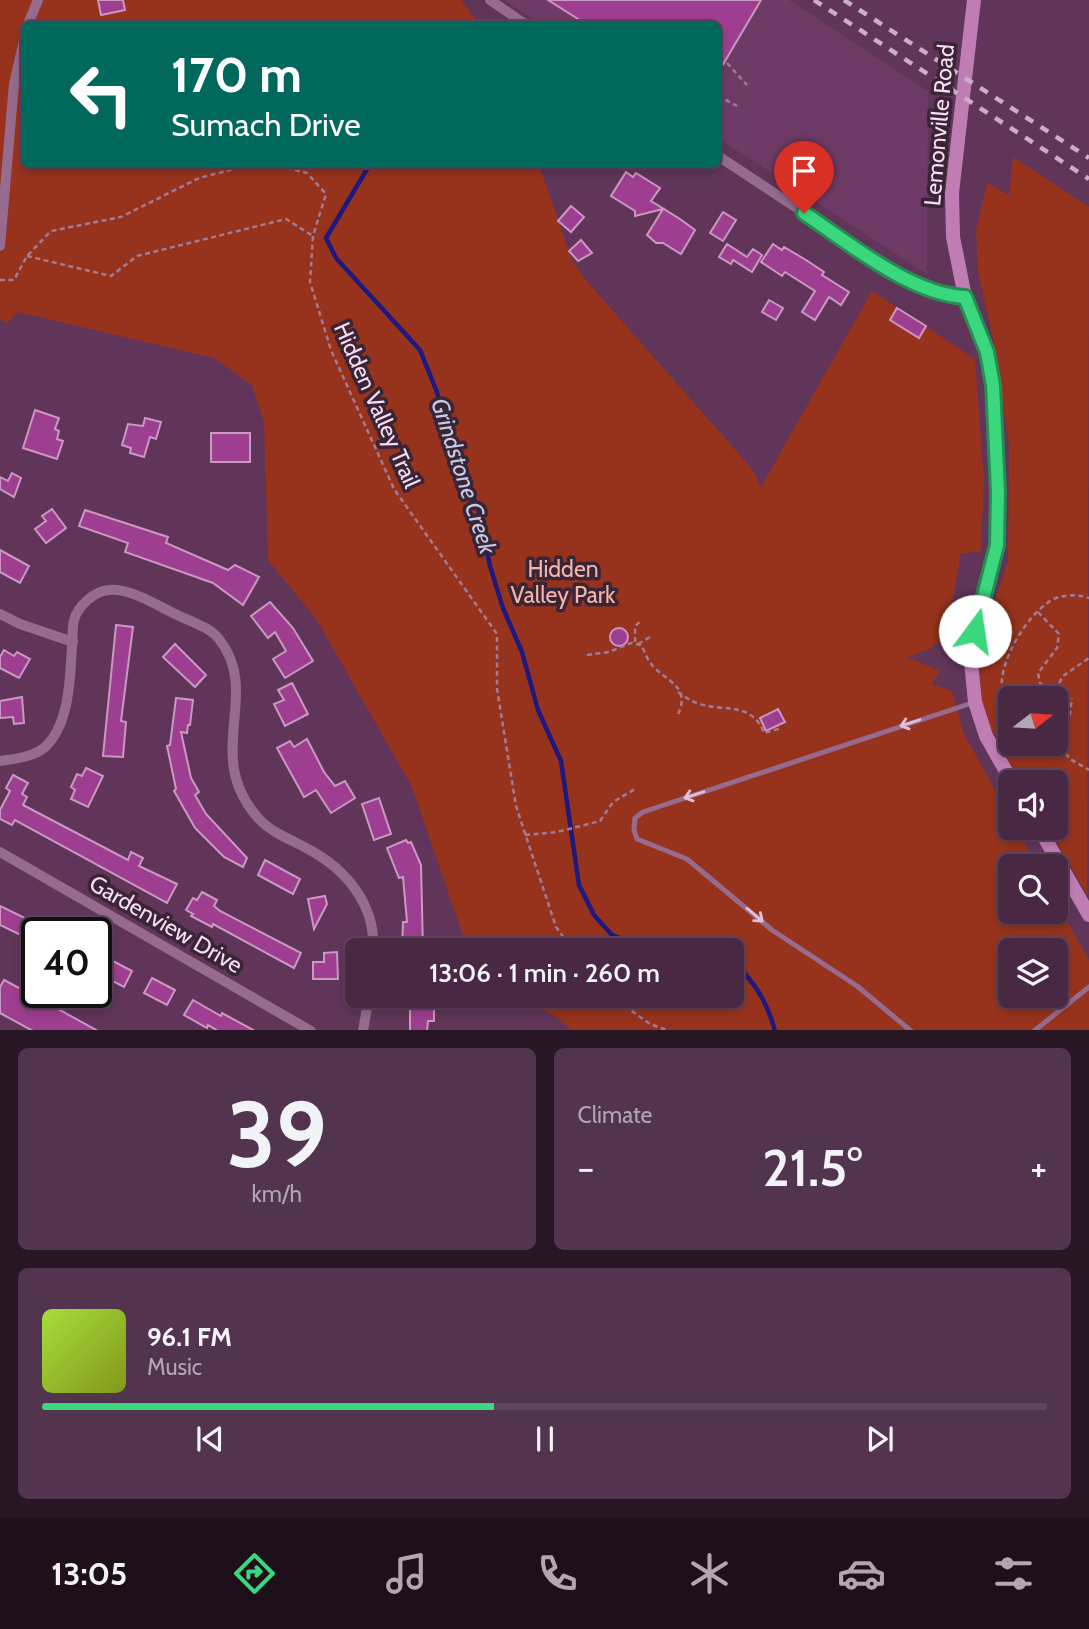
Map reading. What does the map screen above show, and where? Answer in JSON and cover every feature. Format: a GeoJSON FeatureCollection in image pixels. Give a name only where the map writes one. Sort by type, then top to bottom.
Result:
{"type":"FeatureCollection","features":[{"type":"Feature","properties":{"kind":"street"},"geometry":{"type":"LineString","coordinates":[[29,21],[38,0]]}},
{"type":"Feature","properties":{"kind":"street"},"geometry":{"type":"LineString","coordinates":[[490,0],[521,21]]}},
{"type":"Feature","properties":{"kind":"street","name":"Lemonville Road"},"geometry":{"type":"LineString","coordinates":[[974,0],[952,193],[954,237],[965,297],[987,352],[993,385],[998,492],[997,545],[970,652],[975,702],[986,736],[1005,770]]}},
{"type":"Feature","properties":{"kind":"street"},"geometry":{"type":"LineString","coordinates":[[0,246],[14,83],[21,53]]}},
{"type":"Feature","properties":{"kind":"street"},"geometry":{"type":"LineString","coordinates":[[721,158],[911,283],[953,297],[965,297]]}},
{"type":"Feature","properties":{"kind":"street"},"geometry":{"type":"LineString","coordinates":[[0,761],[25,756],[45,748],[61,722],[69,684],[74,619],[87,599],[108,590],[131,594],[153,603],[218,637],[230,658],[238,682],[231,758],[235,780],[245,801],[261,821],[278,834],[311,850],[352,882],[362,897],[371,938]]}},
{"type":"Feature","properties":{"kind":"street"},"geometry":{"type":"LineString","coordinates":[[0,614],[73,642]]}},
{"type":"Feature","properties":{"kind":"street"},"geometry":{"type":"LineString","coordinates":[[1046,840],[1088,912]]}},
{"type":"Feature","properties":{"kind":"street","name":"Gardenview Drive"},"geometry":{"type":"LineString","coordinates":[[0,852],[309,1030]]}},
{"type":"Feature","properties":{"kind":"street"},"geometry":{"type":"LineString","coordinates":[[363,1030],[367,1008]]}},
{"type":"Feature","properties":{"kind":"lane"},"geometry":{"type":"LineString","coordinates":[[910,1030],[857,986],[772,930],[687,859],[637,839],[634,830],[635,818],[643,812],[975,702]]}},
{"type":"Feature","properties":{"kind":"lane"},"geometry":{"type":"LineString","coordinates":[[1035,1030],[1089,987]]}},
{"type":"Feature","properties":{"kind":"path"},"geometry":{"type":"LineString","coordinates":[[727,63],[747,85]]}},
{"type":"Feature","properties":{"kind":"path"},"geometry":{"type":"LineString","coordinates":[[721,98],[737,106]]}},
{"type":"Feature","properties":{"kind":"path"},"geometry":{"type":"LineString","coordinates":[[0,280],[14,279],[27,256],[51,231],[121,217],[198,178],[238,168]]}},
{"type":"Feature","properties":{"kind":"path","name":"Hidden Valley Trail"},"geometry":{"type":"LineString","coordinates":[[286,168],[307,173],[326,194],[313,236],[310,282],[331,350],[394,489],[497,634],[497,689],[516,806],[556,927],[564,938]]}},
{"type":"Feature","properties":{"kind":"path"},"geometry":{"type":"LineString","coordinates":[[27,256],[111,275],[137,256],[286,219],[313,236]]}},
{"type":"Feature","properties":{"kind":"path"},"geometry":{"type":"LineString","coordinates":[[1001,686],[1003,668],[1010,651],[1029,621],[1048,603],[1065,596],[1089,598]]}},
{"type":"Feature","properties":{"kind":"path"},"geometry":{"type":"LineString","coordinates":[[1038,612],[1059,634],[1057,648],[1038,673],[1040,683],[1044,686]]}},
{"type":"Feature","properties":{"kind":"path"},"geometry":{"type":"LineString","coordinates":[[642,621],[635,626],[637,643],[653,666],[671,679],[682,706],[678,715]]}},
{"type":"Feature","properties":{"kind":"path"},"geometry":{"type":"LineString","coordinates":[[587,656],[596,652],[609,652],[650,637]]}},
{"type":"Feature","properties":{"kind":"path"},"geometry":{"type":"LineString","coordinates":[[1058,686],[1071,668],[1089,659]]}},
{"type":"Feature","properties":{"kind":"path"},"geometry":{"type":"LineString","coordinates":[[678,692],[695,703],[739,710],[755,717],[764,733],[782,727]]}},
{"type":"Feature","properties":{"kind":"path"},"geometry":{"type":"LineString","coordinates":[[1068,715],[1072,698]]}},
{"type":"Feature","properties":{"kind":"path"},"geometry":{"type":"LineString","coordinates":[[1068,756],[1089,770]]}},
{"type":"Feature","properties":{"kind":"path"},"geometry":{"type":"LineString","coordinates":[[525,835],[557,832],[593,824],[600,821],[613,802],[635,789]]}},
{"type":"Feature","properties":{"kind":"path"},"geometry":{"type":"LineString","coordinates":[[628,1008],[650,1024],[666,1030]]}},
{"type":"Feature","properties":{"kind":"shaded area"},"geometry":{"type":"Polygon","coordinates":[[[503,0],[789,0],[928,91],[927,274],[721,140],[721,21],[536,21],[503,0]]]}},
{"type":"Feature","properties":{"kind":"green space","name":"Hidden Valley Park"},"geometry":{"type":"Polygon","coordinates":[[[0,0],[461,0],[477,21],[21,21],[21,168],[540,168],[572,260],[584,278],[752,469],[761,487],[872,291],[975,359],[984,480],[981,552],[961,553],[946,637],[927,650],[907,657],[940,671],[932,684],[952,691],[964,734],[998,795],[998,840],[1023,840],[1030,854],[998,854],[998,924],[1068,922],[1089,960],[1089,1030],[571,1030],[554,1015],[537,1008],[744,1008],[744,938],[464,938],[412,787],[317,620],[268,560],[264,422],[252,385],[214,358],[18,312],[7,323],[0,319],[0,0]]]}},
{"type":"Feature","properties":{"kind":"green space"},"geometry":{"type":"Polygon","coordinates":[[[1013,157],[1089,207],[1087,895],[1068,862],[1068,854],[1063,854],[1055,840],[1068,840],[1068,770],[1014,770],[1006,756],[1068,756],[1068,686],[998,686],[998,741],[981,703],[980,666],[992,610],[1008,561],[1009,446],[993,338],[978,272],[976,230],[987,183],[1009,195],[1013,157]]]}},
{"type":"Feature","properties":{"kind":"building"},"geometry":{"type":"Polygon","coordinates":[[[98,0],[123,0],[125,10],[101,15],[98,0]]]}},
{"type":"Feature","properties":{"kind":"building"},"geometry":{"type":"Polygon","coordinates":[[[548,0],[761,0],[721,68],[721,21],[577,21],[578,19],[548,0]]]}},
{"type":"Feature","properties":{"kind":"building"},"geometry":{"type":"Polygon","coordinates":[[[626,172],[633,177],[636,173],[660,188],[651,201],[695,230],[681,254],[663,243],[656,243],[647,235],[663,209],[635,216],[635,211],[611,196],[626,172]]]}},
{"type":"Feature","properties":{"kind":"building"},"geometry":{"type":"Polygon","coordinates":[[[571,206],[584,217],[571,232],[558,221],[571,206]]]}},
{"type":"Feature","properties":{"kind":"building"},"geometry":{"type":"Polygon","coordinates":[[[723,212],[736,220],[723,241],[710,233],[723,212]]]}},
{"type":"Feature","properties":{"kind":"building"},"geometry":{"type":"Polygon","coordinates":[[[581,240],[592,253],[578,261],[569,251],[581,240]]]}},
{"type":"Feature","properties":{"kind":"building"},"geometry":{"type":"Polygon","coordinates":[[[727,244],[747,257],[753,249],[762,255],[752,272],[733,260],[731,264],[719,257],[727,244]]]}},
{"type":"Feature","properties":{"kind":"building"},"geometry":{"type":"Polygon","coordinates":[[[773,244],[806,260],[824,272],[822,275],[849,292],[841,305],[829,297],[815,320],[802,312],[815,291],[785,272],[782,276],[761,262],[773,244]]]}},
{"type":"Feature","properties":{"kind":"building"},"geometry":{"type":"Polygon","coordinates":[[[769,300],[783,308],[776,320],[762,312],[769,300]]]}},
{"type":"Feature","properties":{"kind":"building"},"geometry":{"type":"Polygon","coordinates":[[[897,308],[926,326],[919,338],[890,320],[897,308]]]}},
{"type":"Feature","properties":{"kind":"building"},"geometry":{"type":"Polygon","coordinates":[[[35,410],[59,418],[55,429],[59,431],[57,439],[63,441],[57,459],[23,448],[35,410]]]}},
{"type":"Feature","properties":{"kind":"building"},"geometry":{"type":"Polygon","coordinates":[[[145,418],[161,422],[156,439],[150,437],[144,457],[130,453],[131,448],[122,445],[128,424],[143,426],[145,418]]]}},
{"type":"Feature","properties":{"kind":"building"},"geometry":{"type":"Polygon","coordinates":[[[211,433],[250,433],[250,462],[211,462],[211,433]]]}},
{"type":"Feature","properties":{"kind":"building"},"geometry":{"type":"Polygon","coordinates":[[[12,473],[21,478],[14,497],[0,489],[0,477],[8,481],[12,473]]]}},
{"type":"Feature","properties":{"kind":"building"},"geometry":{"type":"Polygon","coordinates":[[[52,509],[66,528],[46,543],[35,529],[46,521],[42,516],[52,509]]]}},
{"type":"Feature","properties":{"kind":"building"},"geometry":{"type":"Polygon","coordinates":[[[85,510],[168,537],[166,543],[228,570],[235,565],[259,577],[243,605],[213,583],[125,552],[128,543],[79,526],[85,510]]]}},
{"type":"Feature","properties":{"kind":"building"},"geometry":{"type":"Polygon","coordinates":[[[0,550],[29,566],[20,583],[0,572],[0,550]]]}},
{"type":"Feature","properties":{"kind":"building"},"geometry":{"type":"Polygon","coordinates":[[[270,602],[293,628],[313,661],[285,678],[273,659],[286,651],[275,632],[268,638],[251,616],[270,602]]]}},
{"type":"Feature","properties":{"kind":"building"},"geometry":{"type":"Polygon","coordinates":[[[116,625],[133,627],[121,721],[126,722],[123,757],[103,756],[116,625]]]}},
{"type":"Feature","properties":{"kind":"building"},"geometry":{"type":"Polygon","coordinates":[[[619,628],[625,631],[628,637],[625,643],[619,646],[613,643],[610,637],[613,631],[619,628]]]}},
{"type":"Feature","properties":{"kind":"building"},"geometry":{"type":"Polygon","coordinates":[[[175,644],[206,675],[195,687],[163,657],[175,644]]]}},
{"type":"Feature","properties":{"kind":"building"},"geometry":{"type":"Polygon","coordinates":[[[4,650],[14,656],[17,652],[30,659],[19,678],[0,668],[0,657],[4,650]]]}},
{"type":"Feature","properties":{"kind":"building"},"geometry":{"type":"Polygon","coordinates":[[[292,683],[308,714],[285,726],[274,704],[284,700],[278,690],[292,683]]]}},
{"type":"Feature","properties":{"kind":"building"},"geometry":{"type":"Polygon","coordinates":[[[22,697],[24,723],[14,724],[13,717],[0,718],[0,701],[22,697]]]}},
{"type":"Feature","properties":{"kind":"building"},"geometry":{"type":"Polygon","coordinates":[[[176,698],[193,700],[187,733],[181,732],[191,778],[199,792],[195,795],[206,814],[247,858],[243,867],[224,857],[195,828],[174,791],[176,789],[167,746],[170,745],[176,698]]]}},
{"type":"Feature","properties":{"kind":"building"},"geometry":{"type":"Polygon","coordinates":[[[778,709],[785,722],[766,731],[760,718],[778,709]]]}},
{"type":"Feature","properties":{"kind":"building"},"geometry":{"type":"Polygon","coordinates":[[[307,739],[324,772],[335,786],[345,781],[355,798],[331,813],[316,790],[304,797],[277,748],[290,741],[294,747],[307,739]]]}},
{"type":"Feature","properties":{"kind":"building"},"geometry":{"type":"Polygon","coordinates":[[[86,768],[103,776],[88,807],[71,799],[75,790],[71,787],[77,774],[82,776],[86,768]]]}},
{"type":"Feature","properties":{"kind":"building"},"geometry":{"type":"Polygon","coordinates":[[[13,775],[28,783],[22,794],[27,797],[23,805],[128,860],[131,852],[143,858],[139,866],[177,884],[167,903],[15,820],[12,825],[0,819],[0,810],[10,791],[6,788],[13,775]]]}},
{"type":"Feature","properties":{"kind":"building"},"geometry":{"type":"Polygon","coordinates":[[[379,798],[391,834],[374,840],[362,804],[379,798]]]}},
{"type":"Feature","properties":{"kind":"building"},"geometry":{"type":"Polygon","coordinates":[[[406,840],[411,842],[421,865],[423,938],[402,938],[403,922],[407,922],[403,877],[399,878],[387,848],[406,840]]]}},
{"type":"Feature","properties":{"kind":"building"},"geometry":{"type":"Polygon","coordinates":[[[265,860],[300,879],[293,894],[258,875],[265,860]]]}},
{"type":"Feature","properties":{"kind":"building"},"geometry":{"type":"Polygon","coordinates":[[[202,892],[217,900],[214,906],[220,911],[301,953],[294,968],[213,924],[212,927],[191,916],[193,914],[186,910],[193,898],[197,900],[202,892]]]}},
{"type":"Feature","properties":{"kind":"building"},"geometry":{"type":"Polygon","coordinates":[[[325,896],[327,904],[314,929],[308,899],[325,896]]]}},
{"type":"Feature","properties":{"kind":"building"},"geometry":{"type":"Polygon","coordinates":[[[0,906],[22,917],[21,935],[0,925],[0,906]]]}},
{"type":"Feature","properties":{"kind":"building"},"geometry":{"type":"Polygon","coordinates":[[[337,952],[338,979],[313,979],[313,962],[324,962],[324,953],[337,952]]]}},
{"type":"Feature","properties":{"kind":"building"},"geometry":{"type":"Polygon","coordinates":[[[112,961],[132,971],[124,987],[112,981],[112,961]]]}},
{"type":"Feature","properties":{"kind":"building"},"geometry":{"type":"Polygon","coordinates":[[[152,978],[175,990],[167,1005],[144,993],[152,978]]]}},
{"type":"Feature","properties":{"kind":"building"},"geometry":{"type":"Polygon","coordinates":[[[4,980],[21,989],[21,1008],[56,1008],[96,1030],[31,1030],[0,1013],[0,987],[4,980]]]}},
{"type":"Feature","properties":{"kind":"building"},"geometry":{"type":"Polygon","coordinates":[[[193,1000],[253,1030],[216,1030],[208,1025],[207,1028],[184,1015],[193,1000]]]}},
{"type":"Feature","properties":{"kind":"building"},"geometry":{"type":"Polygon","coordinates":[[[410,1008],[434,1008],[434,1021],[428,1021],[427,1030],[410,1030],[410,1008]]]}},
{"type":"Feature","properties":{"kind":"waterway","name":"Grindstone Creek"},"geometry":{"type":"LineString","coordinates":[[368,168],[326,238],[336,258],[420,350],[437,392],[453,453],[478,508],[490,566],[503,608],[522,652],[538,710],[561,761],[579,885],[594,915],[612,935],[620,938]]}},
{"type":"Feature","properties":{"kind":"waterway","name":"Grindstone Creek"},"geometry":{"type":"LineString","coordinates":[[744,973],[759,992],[775,1030]]}},
{"type":"Feature","properties":{"kind":"railway"},"geometry":{"type":"LineString","coordinates":[[814,0],[1089,179]]}},
{"type":"Feature","properties":{"kind":"railway"},"geometry":{"type":"LineString","coordinates":[[844,0],[1089,158]]}},
{"type":"Feature","properties":{"kind":"route"},"geometry":{"type":"LineString","coordinates":[[804,213],[911,283],[953,297],[965,297],[987,352],[993,385],[998,492],[997,545],[975,631]]}}]}
